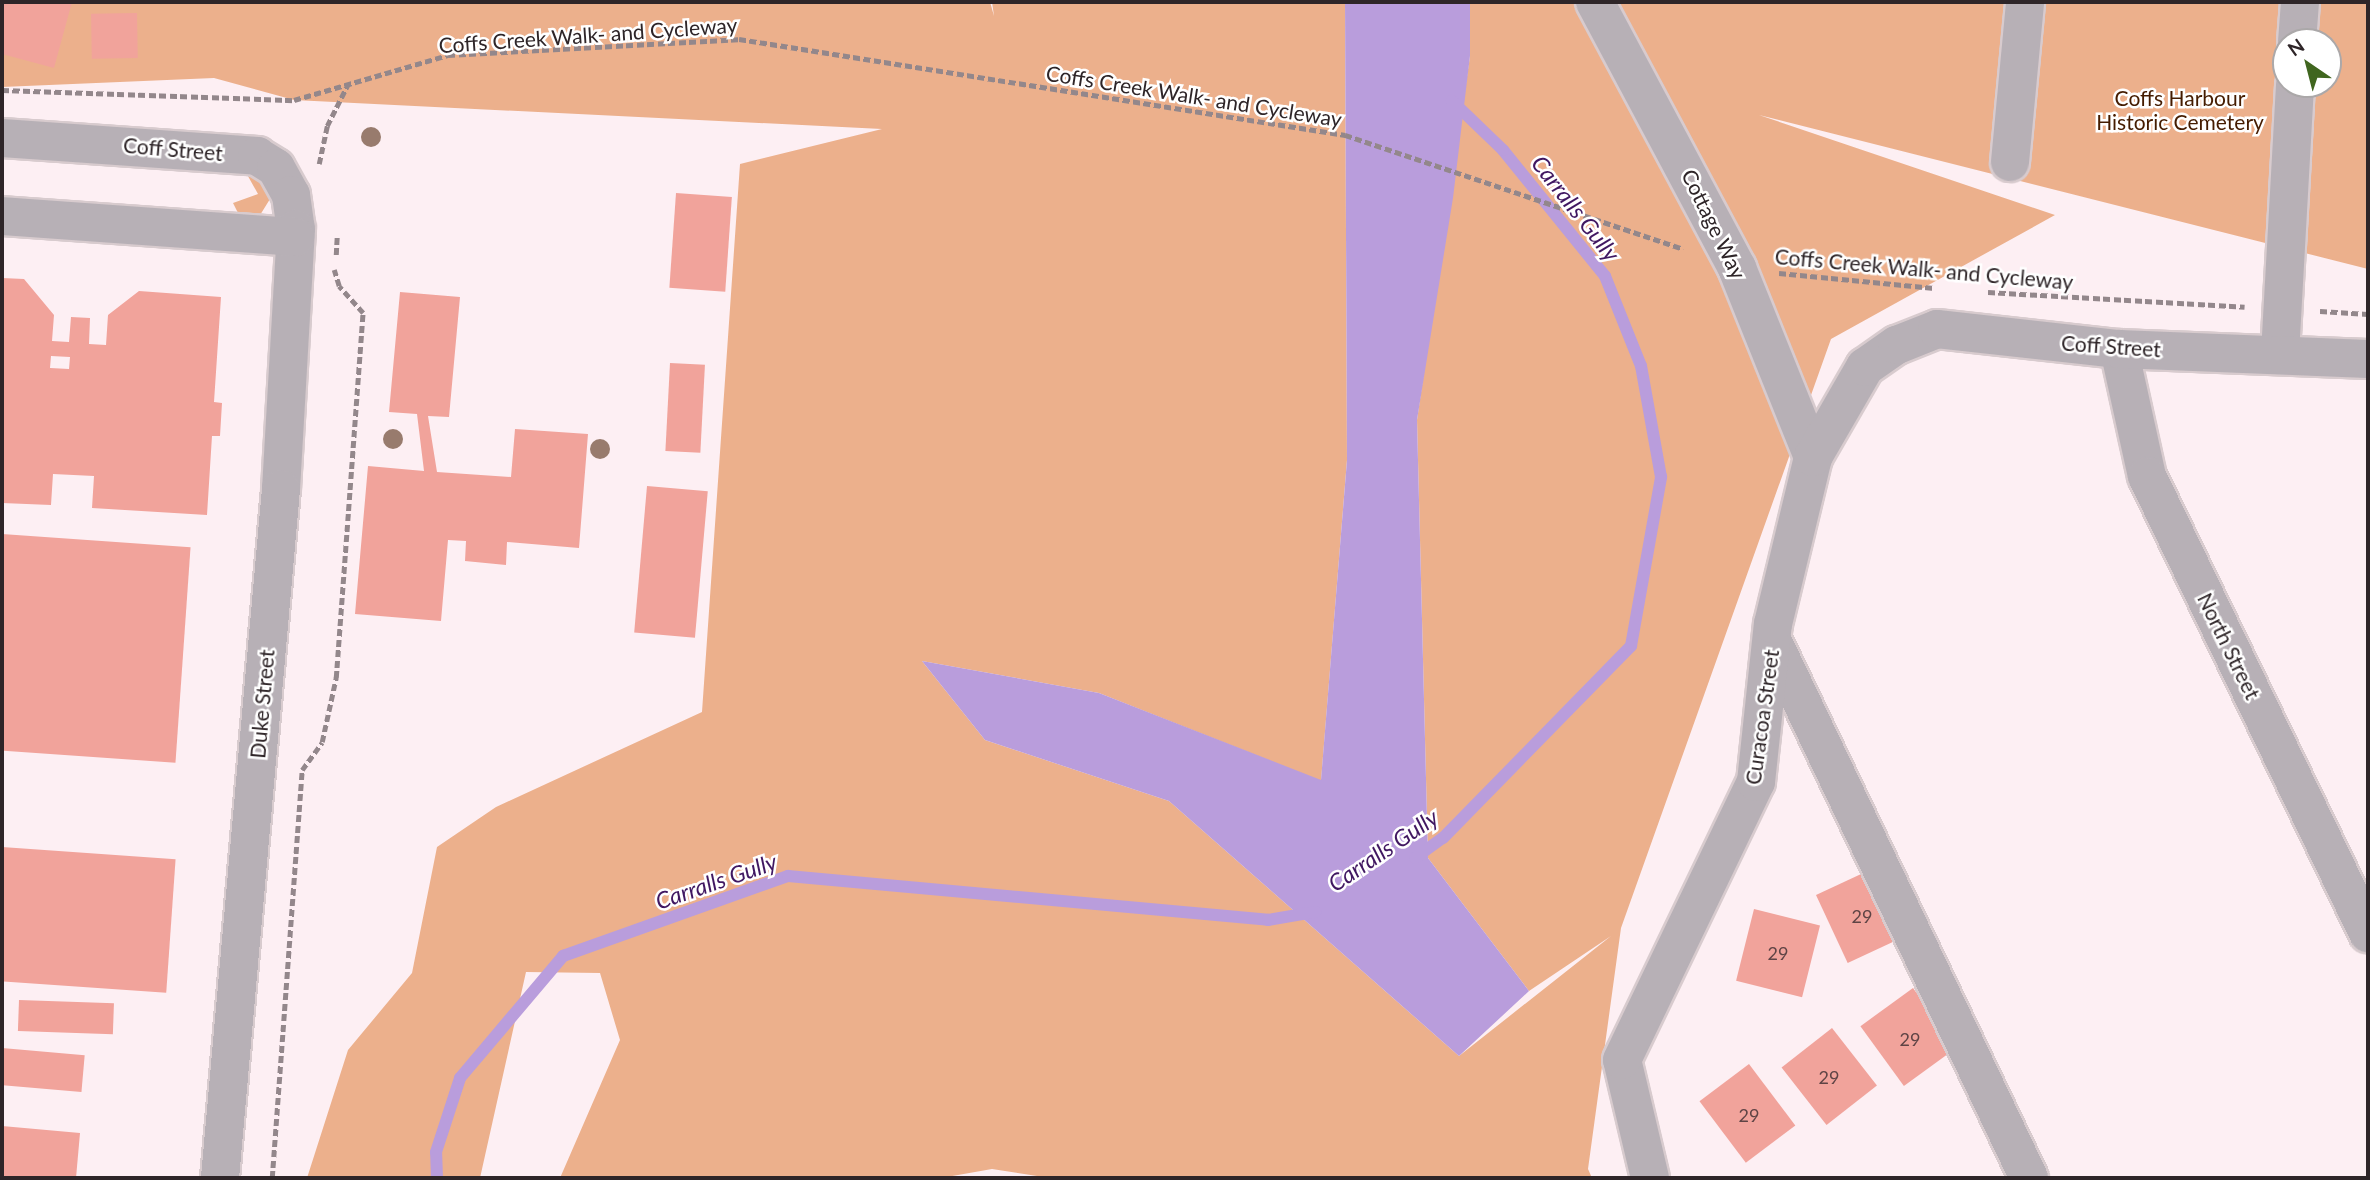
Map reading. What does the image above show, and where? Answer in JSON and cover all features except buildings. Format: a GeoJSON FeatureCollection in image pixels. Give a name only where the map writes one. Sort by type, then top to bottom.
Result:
{"type":"FeatureCollection","features":[{"type":"Feature","properties":{"kind":"street","name":"Cottage Way"},"geometry":{"type":"LineString","coordinates":[[1595,2],[1737,268],[1813,457]]}},
{"type":"Feature","properties":{"kind":"street"},"geometry":{"type":"LineString","coordinates":[[2010,162],[2025,2]]}},
{"type":"Feature","properties":{"kind":"street"},"geometry":{"type":"LineString","coordinates":[[2298,28],[2300,2]]}},
{"type":"Feature","properties":{"kind":"street"},"geometry":{"type":"LineString","coordinates":[[2280,354],[2294,98]]}},
{"type":"Feature","properties":{"kind":"street","name":"Coff Street"},"geometry":{"type":"LineString","coordinates":[[2,138],[257,156],[276,168],[291,195],[296,233]]}},
{"type":"Feature","properties":{"kind":"street"},"geometry":{"type":"LineString","coordinates":[[2,216],[296,233]]}},
{"type":"Feature","properties":{"kind":"street","name":"Duke Street"},"geometry":{"type":"LineString","coordinates":[[220,1178],[281,489],[296,233]]}},
{"type":"Feature","properties":{"kind":"street","name":"Coff Street"},"geometry":{"type":"LineString","coordinates":[[1865,367],[1896,345],[1937,329],[2119,349],[2368,359]]}},
{"type":"Feature","properties":{"kind":"street","name":"North Street"},"geometry":{"type":"LineString","coordinates":[[2119,349],[2147,476],[2368,933]]}},
{"type":"Feature","properties":{"kind":"street","name":"Curacoa Street"},"geometry":{"type":"LineString","coordinates":[[1650,1178],[1622,1060],[1756,782],[1773,642],[1813,457],[1865,367]]}},
{"type":"Feature","properties":{"kind":"street"},"geometry":{"type":"LineString","coordinates":[[1773,642],[2029,1178]]}},
{"type":"Feature","properties":{"kind":"path","name":"Coffs Creek Walk- and Cycleway"},"geometry":{"type":"LineString","coordinates":[[2,90],[294,100],[448,55],[739,39],[1345,135],[1737,268],[1945,289]]}},
{"type":"Feature","properties":{"kind":"path"},"geometry":{"type":"LineString","coordinates":[[317,172],[327,125],[349,83]]}},
{"type":"Feature","properties":{"kind":"path"},"geometry":{"type":"LineString","coordinates":[[272,1178],[302,770],[322,742],[336,678],[363,313],[334,271],[335,231]]}},
{"type":"Feature","properties":{"kind":"path","name":"Coffs Creek Walk- and Cycleway"},"geometry":{"type":"LineString","coordinates":[[1972,291],[2368,314]]}},
{"type":"Feature","properties":{"kind":"green space","name":"Coffs Harbour Historic Cemetery"},"geometry":{"type":"Polygon","coordinates":[[[2,2],[990,2],[994,16],[992,2],[1345,2],[1347,460],[1321,781],[1099,693],[922,661],[985,740],[1169,801],[1459,1056],[1611,936],[1529,991],[1428,858],[1417,420],[1470,56],[1470,2],[2368,2],[2368,269],[1759,115],[2055,215],[1831,339],[1621,928],[1588,1169],[1592,1178],[1050,1178],[992,1169],[941,1178],[560,1178],[620,1040],[600,973],[526,972],[480,1178],[307,1178],[348,1050],[412,973],[437,847],[496,807],[702,712],[740,164],[882,129],[294,100],[214,78],[2,87],[2,2]]]}},
{"type":"Feature","properties":{"kind":"green space"},"geometry":{"type":"Polygon","coordinates":[[[244,169],[268,188],[270,199],[257,220],[242,221],[233,203],[258,194],[244,169]]]}},
{"type":"Feature","properties":{"kind":"water"},"geometry":{"type":"Polygon","coordinates":[[[1345,2],[1470,2],[1470,56],[1453,198],[1417,420],[1428,858],[1529,991],[1459,1056],[1169,801],[985,740],[922,661],[1099,693],[1321,780],[1347,460],[1345,2]]]}},
{"type":"Feature","properties":{"kind":"waterway","name":"Carralls Gully"},"geometry":{"type":"LineString","coordinates":[[1415,858],[1443,838],[1631,646],[1661,477],[1641,366],[1605,276],[1503,150],[1452,101]]}},
{"type":"Feature","properties":{"kind":"waterway","name":"Carralls Gully"},"geometry":{"type":"LineString","coordinates":[[437,1178],[436,1152],[460,1078],[563,956],[788,876],[1268,920],[1315,912]]}}]}
